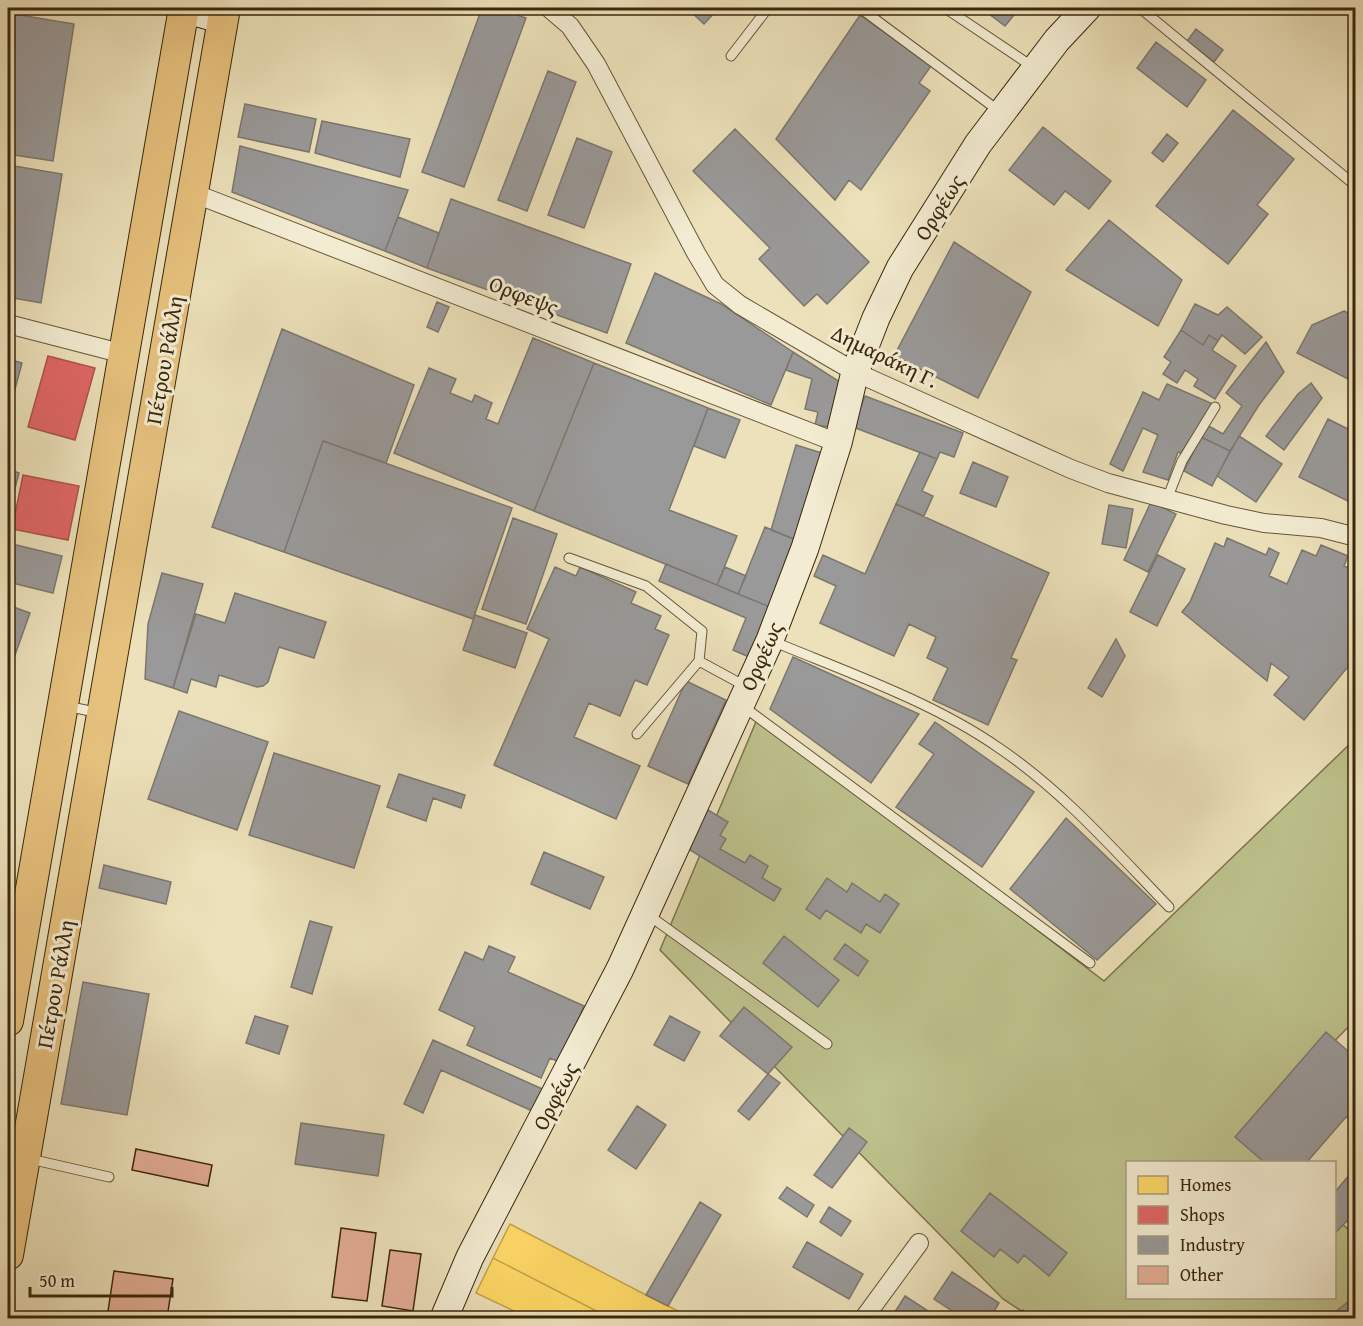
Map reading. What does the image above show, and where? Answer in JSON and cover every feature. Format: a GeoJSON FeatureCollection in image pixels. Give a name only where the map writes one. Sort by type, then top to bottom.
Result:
{"type":"FeatureCollection","features":[{"type":"Feature","properties":{"kind":"main road","name":"Πέτρου Ράλλη"},"geometry":{"type":"LineString","coordinates":[[8,1021],[183,8]]}},
{"type":"Feature","properties":{"kind":"main road","name":"Πέτρου Ράλλη"},"geometry":{"type":"LineString","coordinates":[[8,1255],[224,14]]}},
{"type":"Feature","properties":{"kind":"street"},"geometry":{"type":"LineString","coordinates":[[183,8],[224,14]]}},
{"type":"Feature","properties":{"kind":"street","name":"Δημαράκη Γ."},"geometry":{"type":"LineString","coordinates":[[549,8],[570,26],[596,64],[715,285],[740,305],[855,372],[1071,469],[1108,483],[1264,523],[1312,527],[1356,537]]}},
{"type":"Feature","properties":{"kind":"street","name":"Ορφέως"},"geometry":{"type":"LineString","coordinates":[[444,1318],[470,1257],[568,1072],[645,913],[770,640],[805,548],[838,443],[855,372],[876,318],[900,268],[978,144],[1035,68],[1087,8]]}},
{"type":"Feature","properties":{"kind":"street","name":"Ορφεψς"},"geometry":{"type":"LineString","coordinates":[[193,193],[838,443]]}},
{"type":"Feature","properties":{"kind":"street"},"geometry":{"type":"LineString","coordinates":[[8,324],[124,354]]}},
{"type":"Feature","properties":{"kind":"street"},"geometry":{"type":"LineString","coordinates":[[864,1318],[920,1243]]}},
{"type":"Feature","properties":{"kind":"lane"},"geometry":{"type":"LineString","coordinates":[[731,56],[768,8]]}},
{"type":"Feature","properties":{"kind":"lane"},"geometry":{"type":"LineString","coordinates":[[860,8],[1001,113]]}},
{"type":"Feature","properties":{"kind":"lane"},"geometry":{"type":"LineString","coordinates":[[945,8],[1035,68]]}},
{"type":"Feature","properties":{"kind":"lane"},"geometry":{"type":"LineString","coordinates":[[1140,8],[1356,186]]}},
{"type":"Feature","properties":{"kind":"lane"},"geometry":{"type":"LineString","coordinates":[[1167,499],[1182,461],[1215,407]]}},
{"type":"Feature","properties":{"kind":"lane"},"geometry":{"type":"LineString","coordinates":[[569,558],[646,586],[702,631],[699,661],[637,734]]}},
{"type":"Feature","properties":{"kind":"lane"},"geometry":{"type":"LineString","coordinates":[[770,640],[914,701],[999,747],[1074,808],[1169,907]]}},
{"type":"Feature","properties":{"kind":"lane"},"geometry":{"type":"LineString","coordinates":[[699,661],[1090,963]]}},
{"type":"Feature","properties":{"kind":"lane"},"geometry":{"type":"LineString","coordinates":[[62,705],[102,713]]}},
{"type":"Feature","properties":{"kind":"lane"},"geometry":{"type":"LineString","coordinates":[[645,913],[827,1044]]}},
{"type":"Feature","properties":{"kind":"lane"},"geometry":{"type":"LineString","coordinates":[[24,1158],[109,1177]]}},
{"type":"Feature","properties":{"kind":"green space"},"geometry":{"type":"Polygon","coordinates":[[[758,717],[1104,981],[1355,739],[1355,1020],[1240,1138],[1268,1161],[1126,1161],[1126,1299],[1336,1299],[1336,1219],[1355,1235],[1355,1318],[1032,1318],[1003,1299],[660,950],[758,717]]]}},
{"type":"Feature","properties":{"kind":"building: Homes"},"geometry":{"type":"Polygon","coordinates":[[[510,1224],[692,1318],[610,1318],[493,1258],[510,1224]]]}},
{"type":"Feature","properties":{"kind":"building: Homes"},"geometry":{"type":"Polygon","coordinates":[[[493,1258],[610,1318],[512,1318],[516,1312],[476,1293],[493,1258]]]}},
{"type":"Feature","properties":{"kind":"building: Shops"},"geometry":{"type":"Polygon","coordinates":[[[48,356],[95,368],[75,440],[28,427],[48,356]]]}},
{"type":"Feature","properties":{"kind":"building: Shops"},"geometry":{"type":"Polygon","coordinates":[[[23,475],[79,486],[68,540],[12,529],[23,475]]]}},
{"type":"Feature","properties":{"kind":"building: Industry"},"geometry":{"type":"Polygon","coordinates":[[[482,8],[496,8],[526,18],[464,187],[422,172],[482,8]]]}},
{"type":"Feature","properties":{"kind":"building: Industry"},"geometry":{"type":"Polygon","coordinates":[[[687,8],[719,8],[704,24],[687,8]]]}},
{"type":"Feature","properties":{"kind":"building: Industry"},"geometry":{"type":"Polygon","coordinates":[[[864,8],[886,8],[878,18],[864,8]]]}},
{"type":"Feature","properties":{"kind":"building: Industry"},"geometry":{"type":"Polygon","coordinates":[[[981,8],[1004,8],[1014,15],[1005,26],[981,8]]]}},
{"type":"Feature","properties":{"kind":"building: Industry"},"geometry":{"type":"Polygon","coordinates":[[[8,13],[74,24],[53,161],[8,154],[8,13]]]}},
{"type":"Feature","properties":{"kind":"building: Industry"},"geometry":{"type":"Polygon","coordinates":[[[860,15],[931,66],[919,83],[930,91],[861,190],[849,180],[835,200],[776,139],[860,15]]]}},
{"type":"Feature","properties":{"kind":"building: Industry"},"geometry":{"type":"Polygon","coordinates":[[[1196,29],[1223,50],[1214,62],[1187,41],[1196,29]]]}},
{"type":"Feature","properties":{"kind":"building: Industry"},"geometry":{"type":"Polygon","coordinates":[[[1156,42],[1206,80],[1187,107],[1137,68],[1156,42]]]}},
{"type":"Feature","properties":{"kind":"building: Industry"},"geometry":{"type":"Polygon","coordinates":[[[548,71],[576,82],[527,211],[498,200],[548,71]]]}},
{"type":"Feature","properties":{"kind":"building: Industry"},"geometry":{"type":"Polygon","coordinates":[[[245,104],[316,119],[309,152],[238,137],[245,104]]]}},
{"type":"Feature","properties":{"kind":"building: Industry"},"geometry":{"type":"Polygon","coordinates":[[[1233,110],[1294,159],[1257,205],[1268,214],[1228,264],[1156,206],[1233,110]]]}},
{"type":"Feature","properties":{"kind":"building: Industry"},"geometry":{"type":"Polygon","coordinates":[[[322,121],[410,139],[400,177],[315,153],[322,121]]]}},
{"type":"Feature","properties":{"kind":"building: Industry"},"geometry":{"type":"Polygon","coordinates":[[[1043,127],[1111,181],[1089,209],[1065,191],[1054,205],[1009,170],[1043,127]]]}},
{"type":"Feature","properties":{"kind":"building: Industry"},"geometry":{"type":"Polygon","coordinates":[[[735,129],[869,262],[827,304],[817,294],[804,306],[759,259],[770,248],[693,171],[735,129]]]}},
{"type":"Feature","properties":{"kind":"building: Industry"},"geometry":{"type":"Polygon","coordinates":[[[1167,134],[1178,143],[1163,162],[1152,153],[1167,134]]]}},
{"type":"Feature","properties":{"kind":"building: Industry"},"geometry":{"type":"Polygon","coordinates":[[[577,138],[612,152],[584,228],[548,215],[577,138]]]}},
{"type":"Feature","properties":{"kind":"building: Industry"},"geometry":{"type":"Polygon","coordinates":[[[240,146],[408,190],[385,251],[232,192],[240,146]]]}},
{"type":"Feature","properties":{"kind":"building: Industry"},"geometry":{"type":"Polygon","coordinates":[[[8,165],[62,174],[41,303],[8,297],[8,165]]]}},
{"type":"Feature","properties":{"kind":"building: Industry"},"geometry":{"type":"Polygon","coordinates":[[[451,199],[631,264],[607,333],[427,268],[451,199]]]}},
{"type":"Feature","properties":{"kind":"building: Industry"},"geometry":{"type":"Polygon","coordinates":[[[398,217],[439,233],[427,268],[385,251],[398,217]]]}},
{"type":"Feature","properties":{"kind":"building: Industry"},"geometry":{"type":"Polygon","coordinates":[[[1109,220],[1182,280],[1158,326],[1066,270],[1109,220]]]}},
{"type":"Feature","properties":{"kind":"building: Industry"},"geometry":{"type":"Polygon","coordinates":[[[954,242],[1031,292],[978,398],[894,356],[954,242]]]}},
{"type":"Feature","properties":{"kind":"building: Industry"},"geometry":{"type":"Polygon","coordinates":[[[655,273],[721,304],[793,352],[771,405],[626,343],[655,273]]]}},
{"type":"Feature","properties":{"kind":"building: Industry"},"geometry":{"type":"Polygon","coordinates":[[[437,302],[449,307],[438,332],[427,327],[437,302]]]}},
{"type":"Feature","properties":{"kind":"building: Industry"},"geometry":{"type":"Polygon","coordinates":[[[1195,304],[1218,315],[1227,307],[1262,337],[1245,354],[1222,335],[1218,341],[1209,335],[1203,345],[1181,330],[1195,304]]]}},
{"type":"Feature","properties":{"kind":"building: Industry"},"geometry":{"type":"Polygon","coordinates":[[[1344,311],[1356,317],[1356,383],[1297,353],[1312,325],[1344,311]]]}},
{"type":"Feature","properties":{"kind":"building: Industry"},"geometry":{"type":"Polygon","coordinates":[[[282,329],[414,385],[386,463],[323,441],[284,552],[212,527],[282,329]]]}},
{"type":"Feature","properties":{"kind":"building: Industry"},"geometry":{"type":"Polygon","coordinates":[[[1181,330],[1203,345],[1209,335],[1218,341],[1212,350],[1236,366],[1215,399],[1194,386],[1198,379],[1185,370],[1177,383],[1163,374],[1171,362],[1164,357],[1181,330]]]}},
{"type":"Feature","properties":{"kind":"building: Industry"},"geometry":{"type":"Polygon","coordinates":[[[533,338],[594,363],[534,511],[394,453],[429,368],[456,379],[450,393],[472,402],[475,395],[492,403],[486,419],[498,424],[533,338]]]}},
{"type":"Feature","properties":{"kind":"building: Industry"},"geometry":{"type":"Polygon","coordinates":[[[1266,342],[1284,372],[1259,405],[1230,451],[1201,437],[1207,425],[1223,434],[1242,406],[1226,393],[1266,342]]]}},
{"type":"Feature","properties":{"kind":"building: Industry"},"geometry":{"type":"Polygon","coordinates":[[[793,352],[840,382],[829,427],[815,425],[818,412],[805,409],[812,379],[786,370],[793,352]]]}},
{"type":"Feature","properties":{"kind":"building: Industry"},"geometry":{"type":"Polygon","coordinates":[[[8,359],[22,363],[8,415],[8,359]]]}},
{"type":"Feature","properties":{"kind":"building: Industry"},"geometry":{"type":"Polygon","coordinates":[[[594,363],[708,408],[669,510],[737,536],[717,585],[534,511],[594,363]]]}},
{"type":"Feature","properties":{"kind":"building: Industry"},"geometry":{"type":"Polygon","coordinates":[[[1311,383],[1322,398],[1284,450],[1266,436],[1298,394],[1311,383]]]}},
{"type":"Feature","properties":{"kind":"building: Industry"},"geometry":{"type":"Polygon","coordinates":[[[1167,384],[1213,404],[1181,453],[1178,452],[1168,480],[1143,472],[1158,435],[1143,428],[1123,471],[1110,464],[1143,392],[1159,400],[1167,384]]]}},
{"type":"Feature","properties":{"kind":"building: Industry"},"geometry":{"type":"Polygon","coordinates":[[[865,396],[963,433],[954,457],[940,452],[937,459],[853,427],[865,396]]]}},
{"type":"Feature","properties":{"kind":"building: Industry"},"geometry":{"type":"Polygon","coordinates":[[[708,408],[740,420],[725,458],[694,446],[708,408]]]}},
{"type":"Feature","properties":{"kind":"building: Industry"},"geometry":{"type":"Polygon","coordinates":[[[1328,419],[1356,433],[1356,505],[1299,477],[1328,419]]]}},
{"type":"Feature","properties":{"kind":"building: Industry"},"geometry":{"type":"Polygon","coordinates":[[[1239,436],[1282,464],[1256,502],[1217,476],[1239,436]]]}},
{"type":"Feature","properties":{"kind":"building: Industry"},"geometry":{"type":"Polygon","coordinates":[[[1201,437],[1230,451],[1212,486],[1184,471],[1201,437]]]}},
{"type":"Feature","properties":{"kind":"building: Industry"},"geometry":{"type":"Polygon","coordinates":[[[323,441],[512,508],[473,619],[284,552],[323,441]]]}},
{"type":"Feature","properties":{"kind":"building: Industry"},"geometry":{"type":"Polygon","coordinates":[[[796,445],[825,454],[796,540],[771,530],[796,445]]]}},
{"type":"Feature","properties":{"kind":"building: Industry"},"geometry":{"type":"Polygon","coordinates":[[[920,452],[937,459],[922,491],[933,496],[924,516],[896,504],[920,452]]]}},
{"type":"Feature","properties":{"kind":"building: Industry"},"geometry":{"type":"Polygon","coordinates":[[[973,462],[1008,477],[996,507],[960,493],[973,462]]]}},
{"type":"Feature","properties":{"kind":"building: Industry"},"geometry":{"type":"Polygon","coordinates":[[[8,469],[19,473],[8,516],[8,469]]]}},
{"type":"Feature","properties":{"kind":"building: Industry"},"geometry":{"type":"Polygon","coordinates":[[[1151,502],[1176,514],[1148,572],[1124,560],[1151,502]]]}},
{"type":"Feature","properties":{"kind":"building: Industry"},"geometry":{"type":"Polygon","coordinates":[[[896,504],[1049,573],[1011,658],[1017,660],[988,725],[933,700],[948,668],[927,658],[936,637],[909,624],[894,656],[820,623],[836,586],[814,576],[823,555],[865,574],[896,504]]]}},
{"type":"Feature","properties":{"kind":"building: Industry"},"geometry":{"type":"Polygon","coordinates":[[[1109,505],[1133,509],[1126,548],[1102,544],[1109,505]]]}},
{"type":"Feature","properties":{"kind":"building: Industry"},"geometry":{"type":"Polygon","coordinates":[[[513,518],[557,534],[526,624],[482,609],[513,518]]]}},
{"type":"Feature","properties":{"kind":"building: Industry"},"geometry":{"type":"Polygon","coordinates":[[[765,527],[796,540],[770,607],[738,594],[765,527]]]}},
{"type":"Feature","properties":{"kind":"building: Industry"},"geometry":{"type":"Polygon","coordinates":[[[1227,538],[1266,555],[1269,548],[1279,553],[1269,576],[1287,584],[1302,550],[1316,556],[1321,545],[1348,556],[1344,566],[1356,571],[1356,657],[1304,720],[1274,695],[1289,677],[1271,663],[1267,681],[1182,612],[1190,602],[1215,543],[1224,547],[1227,538]]]}},
{"type":"Feature","properties":{"kind":"building: Industry"},"geometry":{"type":"Polygon","coordinates":[[[8,543],[62,556],[53,593],[8,582],[8,543]]]}},
{"type":"Feature","properties":{"kind":"building: Industry"},"geometry":{"type":"Polygon","coordinates":[[[1158,555],[1185,569],[1157,626],[1130,612],[1158,555]]]}},
{"type":"Feature","properties":{"kind":"building: Industry"},"geometry":{"type":"Polygon","coordinates":[[[666,564],[770,607],[749,657],[733,650],[746,618],[659,581],[666,564]]]}},
{"type":"Feature","properties":{"kind":"building: Industry"},"geometry":{"type":"Polygon","coordinates":[[[555,567],[576,576],[580,567],[636,592],[631,603],[661,616],[655,629],[669,635],[647,685],[635,680],[620,716],[589,703],[574,737],[640,766],[616,819],[494,765],[549,639],[527,629],[555,567]]]}},
{"type":"Feature","properties":{"kind":"building: Industry"},"geometry":{"type":"Polygon","coordinates":[[[725,567],[746,576],[738,594],[717,585],[725,567]]]}},
{"type":"Feature","properties":{"kind":"building: Industry"},"geometry":{"type":"Polygon","coordinates":[[[162,573],[203,584],[173,688],[145,679],[148,624],[162,573]]]}},
{"type":"Feature","properties":{"kind":"building: Industry"},"geometry":{"type":"Polygon","coordinates":[[[235,593],[326,622],[314,658],[279,647],[268,682],[263,686],[257,687],[219,675],[216,687],[191,679],[187,693],[173,688],[196,614],[225,623],[235,593]]]}},
{"type":"Feature","properties":{"kind":"building: Industry"},"geometry":{"type":"Polygon","coordinates":[[[8,605],[30,613],[9,672],[8,671],[8,605]]]}},
{"type":"Feature","properties":{"kind":"building: Industry"},"geometry":{"type":"Polygon","coordinates":[[[475,615],[527,633],[515,668],[463,650],[475,615]]]}},
{"type":"Feature","properties":{"kind":"building: Industry"},"geometry":{"type":"Polygon","coordinates":[[[1116,639],[1125,656],[1102,697],[1088,688],[1116,639]]]}},
{"type":"Feature","properties":{"kind":"building: Industry"},"geometry":{"type":"Polygon","coordinates":[[[793,657],[919,714],[871,783],[770,709],[793,657]]]}},
{"type":"Feature","properties":{"kind":"building: Industry"},"geometry":{"type":"Polygon","coordinates":[[[686,681],[726,700],[688,784],[648,766],[686,681]]]}},
{"type":"Feature","properties":{"kind":"building: Industry"},"geometry":{"type":"Polygon","coordinates":[[[179,711],[268,742],[237,830],[148,799],[179,711]]]}},
{"type":"Feature","properties":{"kind":"building: Industry"},"geometry":{"type":"Polygon","coordinates":[[[935,722],[1034,792],[982,867],[896,807],[934,754],[919,744],[935,722]]]}},
{"type":"Feature","properties":{"kind":"building: Industry"},"geometry":{"type":"Polygon","coordinates":[[[274,753],[380,786],[354,868],[249,835],[274,753]]]}},
{"type":"Feature","properties":{"kind":"building: Industry"},"geometry":{"type":"Polygon","coordinates":[[[399,774],[465,795],[461,808],[433,798],[426,821],[387,807],[399,774]]]}},
{"type":"Feature","properties":{"kind":"building: Industry"},"geometry":{"type":"Polygon","coordinates":[[[703,807],[728,822],[720,835],[726,839],[720,849],[745,863],[750,855],[768,866],[762,878],[781,889],[774,901],[680,844],[703,807]]]}},
{"type":"Feature","properties":{"kind":"building: Industry"},"geometry":{"type":"Polygon","coordinates":[[[1066,818],[1156,904],[1097,960],[1010,889],[1066,818]]]}},
{"type":"Feature","properties":{"kind":"building: Industry"},"geometry":{"type":"Polygon","coordinates":[[[544,852],[604,877],[590,909],[531,884],[544,852]]]}},
{"type":"Feature","properties":{"kind":"building: Industry"},"geometry":{"type":"Polygon","coordinates":[[[104,865],[171,882],[166,904],[99,888],[104,865]]]}},
{"type":"Feature","properties":{"kind":"building: Industry"},"geometry":{"type":"Polygon","coordinates":[[[827,878],[847,892],[852,883],[880,902],[885,894],[899,904],[880,933],[866,924],[861,933],[826,910],[820,919],[806,909],[827,878]]]}},
{"type":"Feature","properties":{"kind":"building: Industry"},"geometry":{"type":"Polygon","coordinates":[[[310,921],[332,927],[312,994],[291,987],[310,921]]]}},
{"type":"Feature","properties":{"kind":"building: Industry"},"geometry":{"type":"Polygon","coordinates":[[[784,936],[839,980],[818,1007],[763,963],[784,936]]]}},
{"type":"Feature","properties":{"kind":"building: Industry"},"geometry":{"type":"Polygon","coordinates":[[[845,944],[868,961],[858,976],[834,959],[845,944]]]}},
{"type":"Feature","properties":{"kind":"building: Industry"},"geometry":{"type":"Polygon","coordinates":[[[489,946],[515,957],[508,972],[584,1006],[559,1062],[550,1058],[541,1078],[467,1045],[475,1027],[439,1010],[465,952],[483,960],[489,946]]]}},
{"type":"Feature","properties":{"kind":"building: Industry"},"geometry":{"type":"Polygon","coordinates":[[[83,982],[149,994],[127,1115],[61,1104],[83,982]]]}},
{"type":"Feature","properties":{"kind":"building: Industry"},"geometry":{"type":"Polygon","coordinates":[[[744,1007],[792,1047],[768,1074],[720,1036],[744,1007]]]}},
{"type":"Feature","properties":{"kind":"building: Industry"},"geometry":{"type":"Polygon","coordinates":[[[255,1016],[288,1026],[279,1054],[246,1043],[255,1016]]]}},
{"type":"Feature","properties":{"kind":"building: Industry"},"geometry":{"type":"Polygon","coordinates":[[[670,1016],[700,1032],[684,1061],[654,1045],[670,1016]]]}},
{"type":"Feature","properties":{"kind":"building: Industry"},"geometry":{"type":"Polygon","coordinates":[[[1326,1032],[1356,1058],[1356,1125],[1346,1117],[1308,1161],[1263,1161],[1235,1137],[1326,1032]]]}},
{"type":"Feature","properties":{"kind":"building: Industry"},"geometry":{"type":"Polygon","coordinates":[[[433,1040],[549,1092],[539,1114],[441,1070],[423,1113],[404,1104],[433,1040]]]}},
{"type":"Feature","properties":{"kind":"building: Industry"},"geometry":{"type":"Polygon","coordinates":[[[768,1074],[780,1083],[749,1120],[738,1111],[768,1074]]]}},
{"type":"Feature","properties":{"kind":"building: Industry"},"geometry":{"type":"Polygon","coordinates":[[[637,1106],[666,1125],[636,1169],[608,1150],[637,1106]]]}},
{"type":"Feature","properties":{"kind":"building: Industry"},"geometry":{"type":"Polygon","coordinates":[[[301,1123],[384,1135],[378,1176],[295,1164],[301,1123]]]}},
{"type":"Feature","properties":{"kind":"building: Industry"},"geometry":{"type":"Polygon","coordinates":[[[849,1128],[867,1142],[832,1188],[814,1175],[849,1128]]]}},
{"type":"Feature","properties":{"kind":"building: Industry"},"geometry":{"type":"Polygon","coordinates":[[[1356,1167],[1356,1228],[1347,1221],[1336,1232],[1336,1191],[1356,1167]]]}},
{"type":"Feature","properties":{"kind":"building: Industry"},"geometry":{"type":"Polygon","coordinates":[[[787,1187],[814,1205],[807,1217],[779,1198],[787,1187]]]}},
{"type":"Feature","properties":{"kind":"building: Industry"},"geometry":{"type":"Polygon","coordinates":[[[990,1193],[1067,1253],[1049,1276],[1024,1255],[1018,1263],[1000,1249],[994,1257],[961,1231],[990,1193]]]}},
{"type":"Feature","properties":{"kind":"building: Industry"},"geometry":{"type":"Polygon","coordinates":[[[700,1202],[721,1215],[668,1306],[646,1295],[700,1202]]]}},
{"type":"Feature","properties":{"kind":"building: Industry"},"geometry":{"type":"Polygon","coordinates":[[[829,1207],[851,1221],[841,1236],[820,1222],[829,1207]]]}},
{"type":"Feature","properties":{"kind":"building: Industry"},"geometry":{"type":"Polygon","coordinates":[[[807,1242],[863,1274],[849,1299],[793,1267],[807,1242]]]}},
{"type":"Feature","properties":{"kind":"building: Industry"},"geometry":{"type":"Polygon","coordinates":[[[952,1272],[999,1303],[990,1318],[948,1318],[952,1311],[934,1299],[952,1272]]]}},
{"type":"Feature","properties":{"kind":"building: Industry"},"geometry":{"type":"Polygon","coordinates":[[[905,1296],[939,1318],[891,1318],[905,1296]]]}},
{"type":"Feature","properties":{"kind":"building: Industry"},"geometry":{"type":"Polygon","coordinates":[[[1356,1296],[1356,1318],[1327,1318],[1356,1296]]]}},
{"type":"Feature","properties":{"kind":"building: Industry"},"geometry":{"type":"Polygon","coordinates":[[[1023,1310],[1036,1318],[1017,1318],[1023,1310]]]}},
{"type":"Feature","properties":{"kind":"building: Industry"},"geometry":{"type":"Polygon","coordinates":[[[774,1312],[788,1318],[771,1318],[774,1312]]]}},
{"type":"Feature","properties":{"kind":"building: Other"},"geometry":{"type":"Polygon","coordinates":[[[136,1149],[212,1165],[208,1186],[132,1170],[136,1149]]]}},
{"type":"Feature","properties":{"kind":"building: Other"},"geometry":{"type":"Polygon","coordinates":[[[341,1228],[376,1233],[367,1301],[332,1297],[341,1228]]]}},
{"type":"Feature","properties":{"kind":"building: Other"},"geometry":{"type":"Polygon","coordinates":[[[390,1250],[421,1254],[413,1311],[382,1306],[390,1250]]]}},
{"type":"Feature","properties":{"kind":"building: Other"},"geometry":{"type":"Polygon","coordinates":[[[114,1271],[173,1279],[167,1318],[107,1318],[114,1271]]]}}]}
